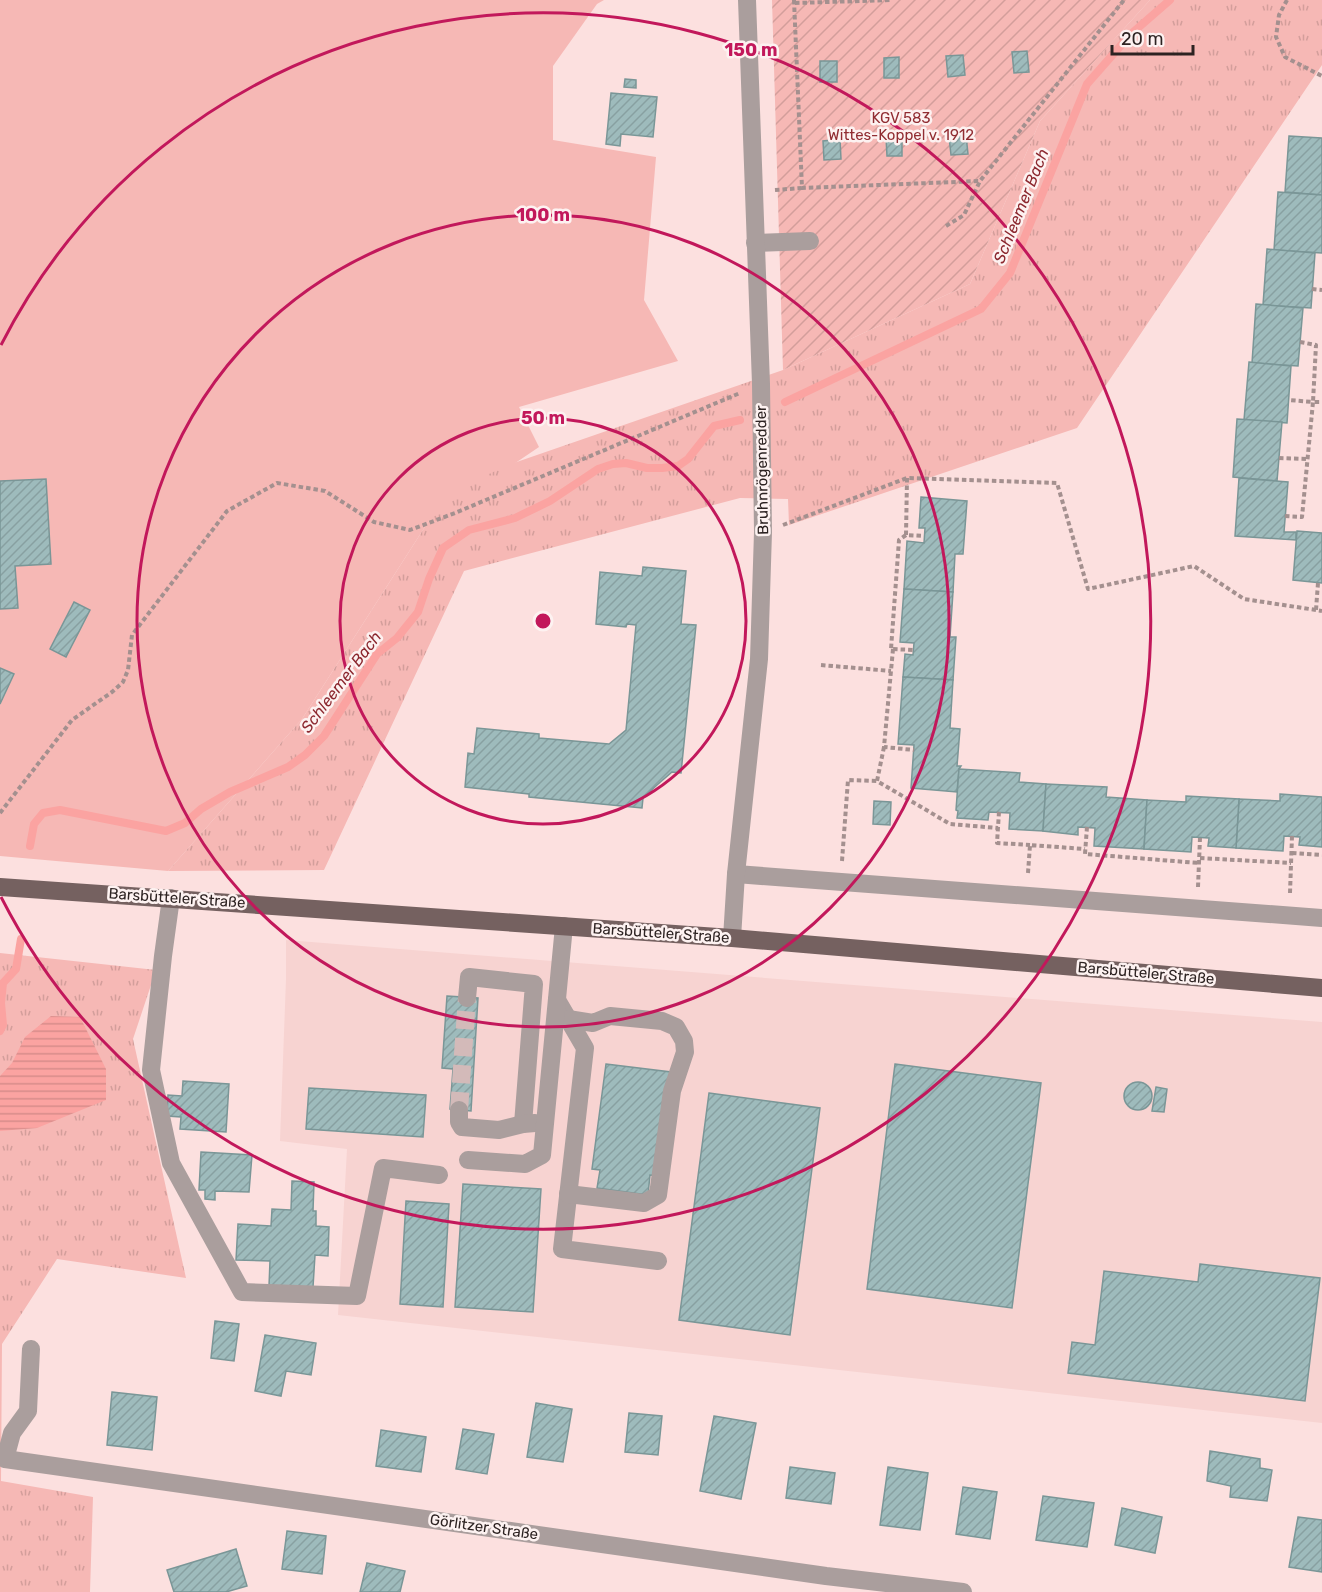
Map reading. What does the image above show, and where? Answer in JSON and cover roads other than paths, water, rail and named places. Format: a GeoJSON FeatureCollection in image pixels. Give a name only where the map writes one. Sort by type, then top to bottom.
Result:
{"type":"FeatureCollection","features":[{"type":"Feature","properties":{"kind":"main road","name":"Barsbütteler Straße"},"geometry":{"type":"LineString","coordinates":[[0,887],[732,938],[1322,988]]}},
{"type":"Feature","properties":{"kind":"street","name":"Bruhnrögenredder"},"geometry":{"type":"LineString","coordinates":[[732,938],[736,874],[759,659],[763,532],[761,384],[747,0]]}},
{"type":"Feature","properties":{"kind":"street"},"geometry":{"type":"LineString","coordinates":[[755,243],[810,241]]}},
{"type":"Feature","properties":{"kind":"street"},"geometry":{"type":"LineString","coordinates":[[736,874],[1322,918]]}},
{"type":"Feature","properties":{"kind":"street"},"geometry":{"type":"LineString","coordinates":[[171,898],[151,1070],[171,1163],[242,1292],[357,1296],[383,1168],[439,1175]]}},
{"type":"Feature","properties":{"kind":"street"},"geometry":{"type":"LineString","coordinates":[[468,1160],[525,1164],[542,1155],[564,926]]}},
{"type":"Feature","properties":{"kind":"street"},"geometry":{"type":"LineString","coordinates":[[466,998],[469,977],[534,984],[523,1124]]}},
{"type":"Feature","properties":{"kind":"street"},"geometry":{"type":"LineString","coordinates":[[557,1000],[585,1048],[562,1249],[658,1261]]}},
{"type":"Feature","properties":{"kind":"street"},"geometry":{"type":"LineString","coordinates":[[568,1019],[593,1023],[610,1016],[662,1021],[676,1027],[684,1041],[685,1052],[672,1091],[658,1195],[644,1203],[568,1194]]}},
{"type":"Feature","properties":{"kind":"street"},"geometry":{"type":"LineString","coordinates":[[459,1110],[459,1122],[462,1127],[499,1130],[523,1124],[546,1123]]}},
{"type":"Feature","properties":{"kind":"street","name":"Görlitzer Straße"},"geometry":{"type":"LineString","coordinates":[[31,1349],[28,1411],[12,1432],[5,1459],[825,1584],[963,1592]]}},
{"type":"Feature","properties":{"kind":"waterway","name":"Schleemer Bach"},"geometry":{"type":"LineString","coordinates":[[785,402],[981,309],[1010,273],[1087,84],[1131,34],[1170,0]]}},
{"type":"Feature","properties":{"kind":"waterway","name":"Schleemer Bach"},"geometry":{"type":"LineString","coordinates":[[30,846],[34,824],[43,813],[60,810],[166,831],[185,823],[201,809],[230,792],[288,767],[305,755],[324,736],[377,654],[397,638],[418,612],[443,548],[469,530],[515,518],[550,501],[598,469],[626,463],[647,468],[678,466],[688,459],[714,426],[740,420]]}},
{"type":"Feature","properties":{"kind":"waterway","name":"Schleemer Bach"},"geometry":{"type":"LineString","coordinates":[[0,1031],[3,1025],[1,1003],[3,983],[16,969],[21,939]]}},
{"type":"Feature","properties":{"kind":"tunnel"},"geometry":{"type":"LineString","coordinates":[[459,1110],[467,998]]}},
{"type":"Feature","properties":{"kind":"park label","name":"KGV 583 Wittes-Koppel v. 1912"},"geometry":{"type":"Point","coordinates":[901,126]}}]}
